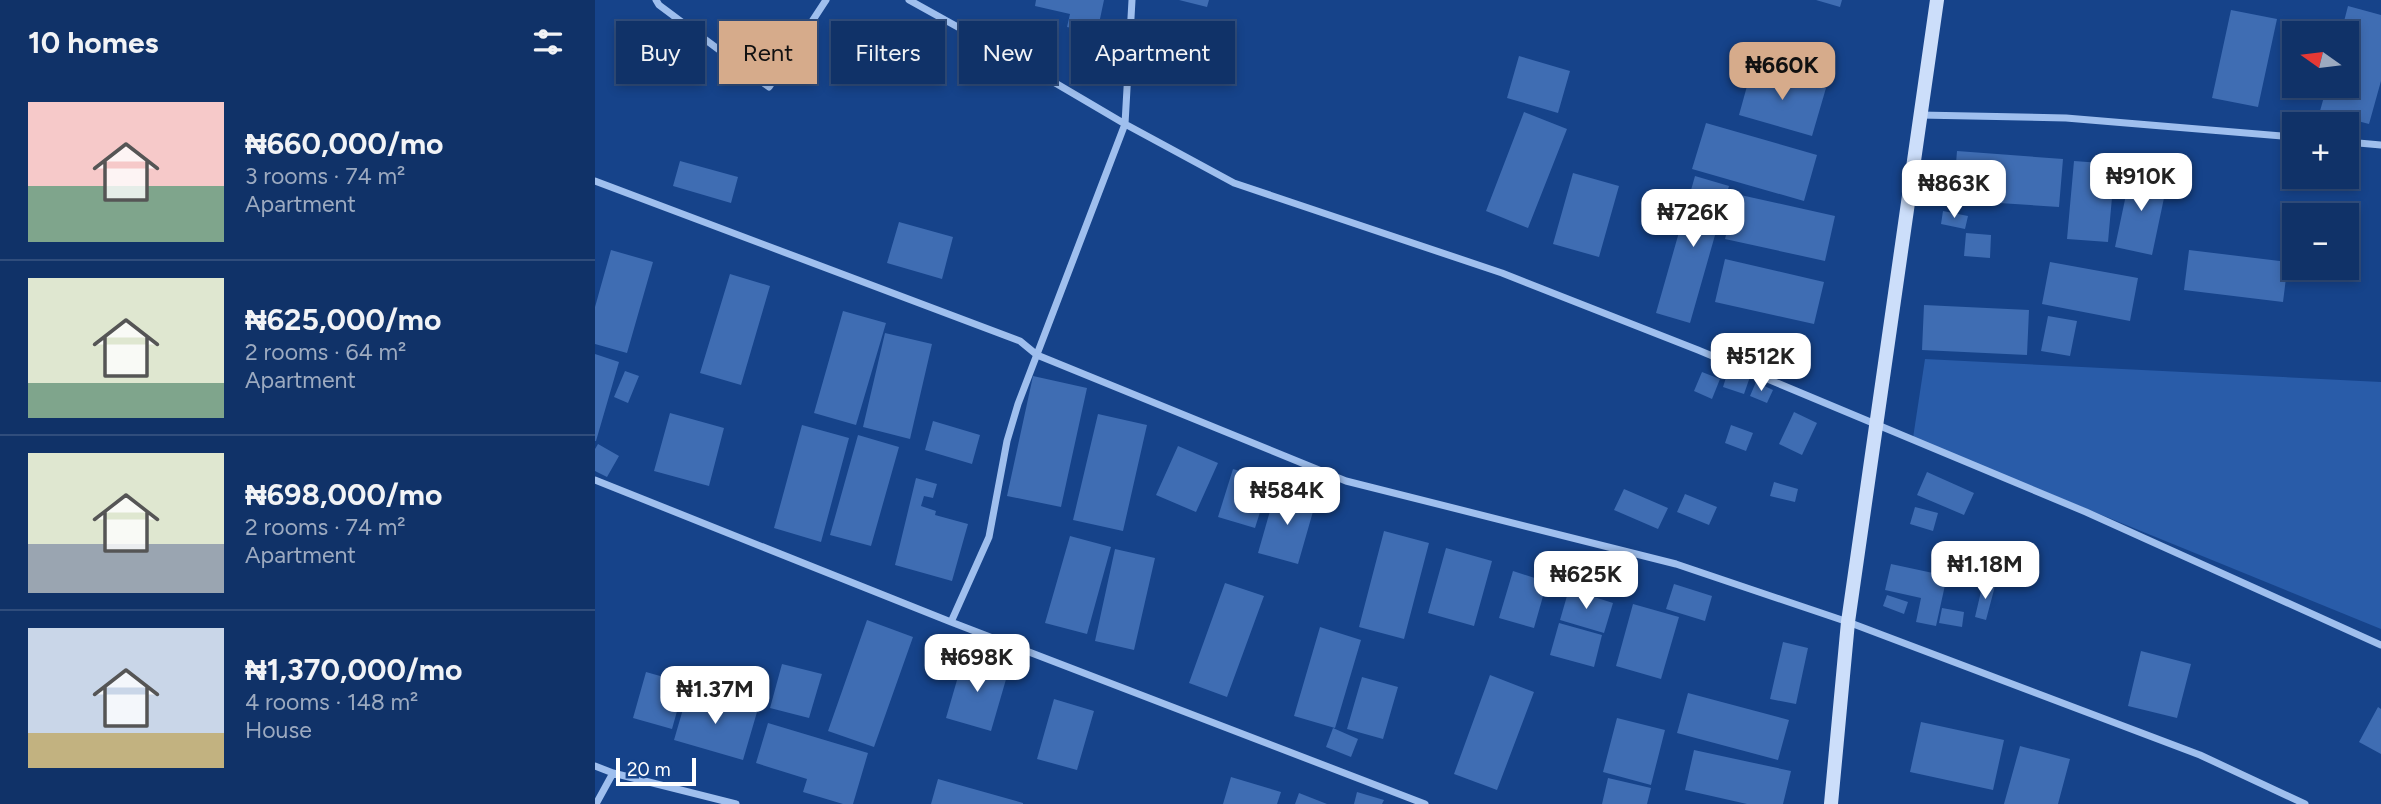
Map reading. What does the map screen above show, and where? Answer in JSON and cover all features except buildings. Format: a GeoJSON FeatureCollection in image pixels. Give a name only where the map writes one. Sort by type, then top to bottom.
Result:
{"type":"FeatureCollection","features":[{"type":"Feature","properties":{"kind":"street"},"geometry":{"type":"LineString","coordinates":[[656,0],[659,5],[769,87],[825,0]]}},
{"type":"Feature","properties":{"kind":"street"},"geometry":{"type":"LineString","coordinates":[[909,0],[1234,183],[1502,274],[1698,350],[2086,512],[2381,645]]}},
{"type":"Feature","properties":{"kind":"street"},"geometry":{"type":"LineString","coordinates":[[951,622],[989,537],[1007,441],[1018,404],[1125,124],[1132,0]]}},
{"type":"Feature","properties":{"kind":"street"},"geometry":{"type":"LineString","coordinates":[[1831,804],[1848,622],[1937,0]]}},
{"type":"Feature","properties":{"kind":"street"},"geometry":{"type":"LineString","coordinates":[[1919,115],[2066,118],[2282,137]]}},
{"type":"Feature","properties":{"kind":"street"},"geometry":{"type":"LineString","coordinates":[[2359,143],[2381,145]]}},
{"type":"Feature","properties":{"kind":"street"},"geometry":{"type":"LineString","coordinates":[[595,181],[1020,341],[1037,355],[1346,481],[1677,564],[1848,622],[2200,755],[2305,804]]}},
{"type":"Feature","properties":{"kind":"street"},"geometry":{"type":"LineString","coordinates":[[595,480],[951,622],[1425,804]]}},
{"type":"Feature","properties":{"kind":"street"},"geometry":{"type":"LineString","coordinates":[[595,766],[736,804]]}},
{"type":"Feature","properties":{"kind":"street"},"geometry":{"type":"LineString","coordinates":[[596,804],[613,773]]}},
{"type":"Feature","properties":{"kind":"shaded area"},"geometry":{"type":"Polygon","coordinates":[[[1925,359],[2381,382],[2381,629],[1913,438],[1925,359]]]}}]}
